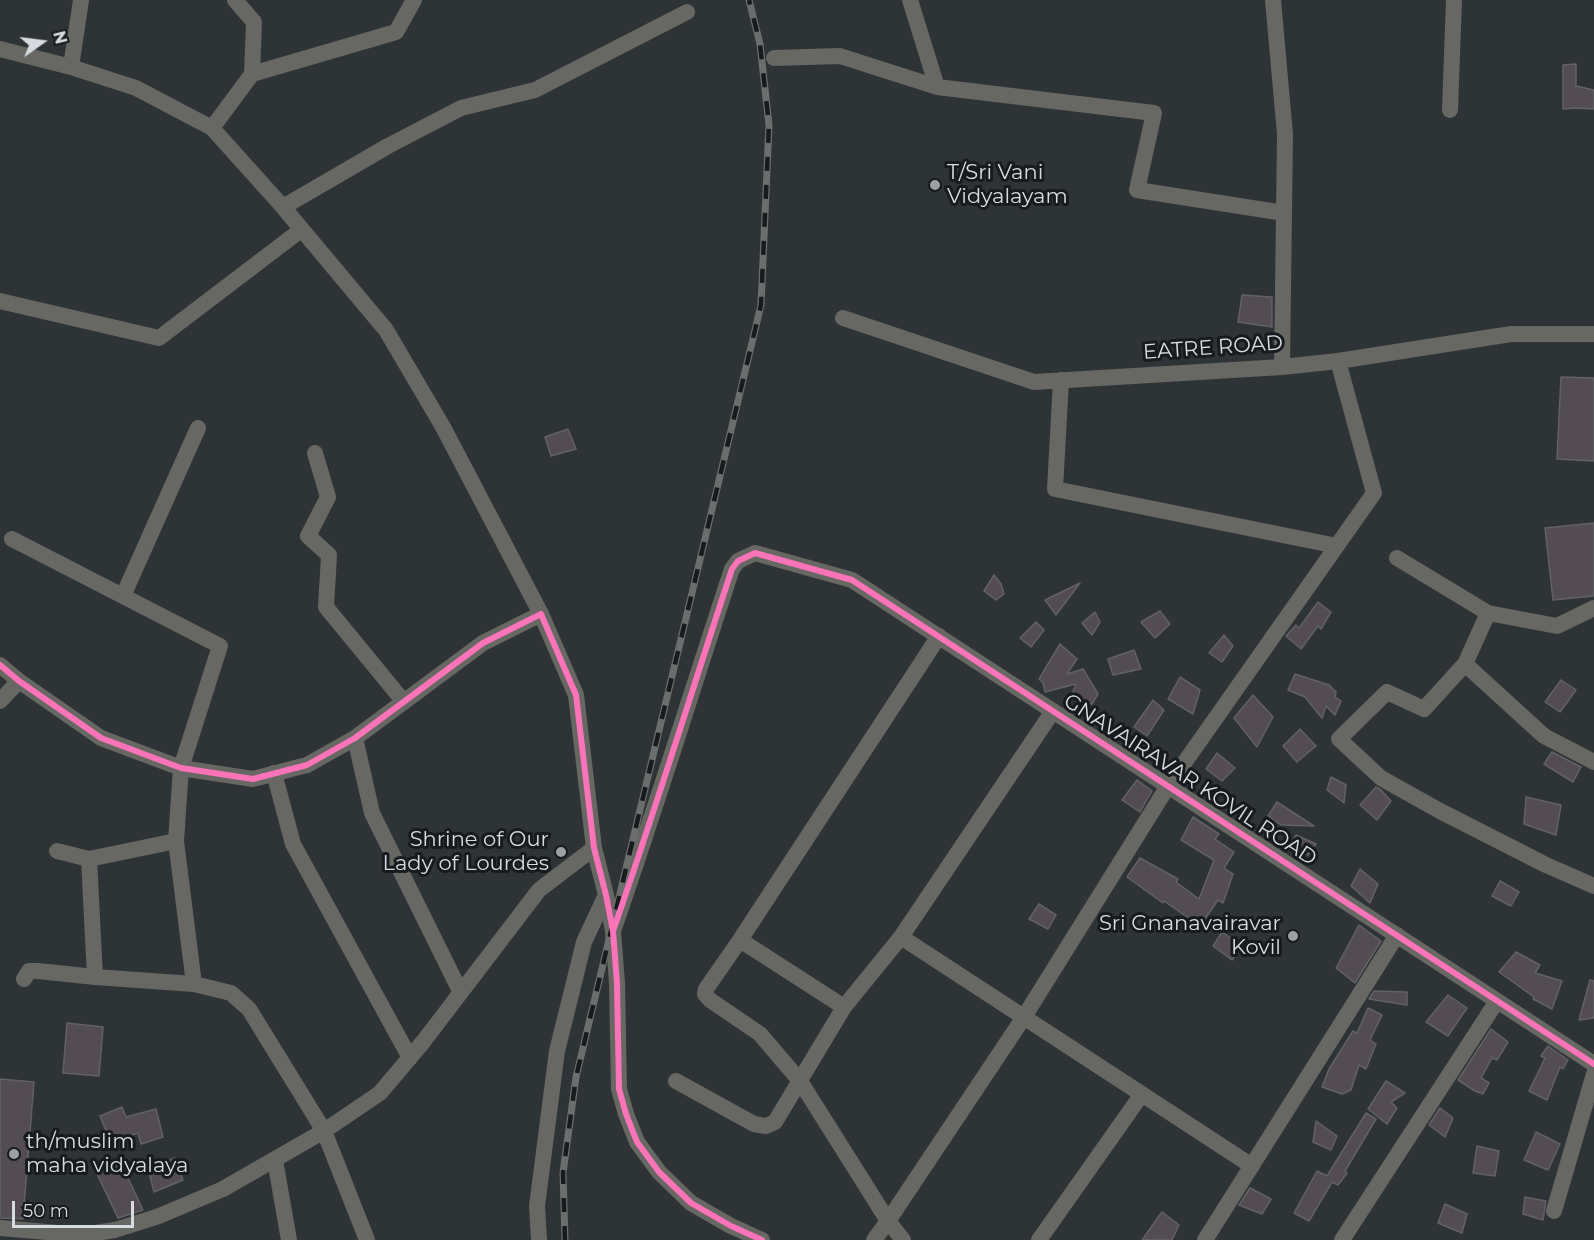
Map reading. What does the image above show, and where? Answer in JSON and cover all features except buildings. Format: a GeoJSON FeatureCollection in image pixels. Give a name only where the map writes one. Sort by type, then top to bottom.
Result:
{"type":"FeatureCollection","features":[{"type":"Feature","properties":{"kind":"street"},"geometry":{"type":"LineString","coordinates":[[71,67],[81,0]]}},
{"type":"Feature","properties":{"kind":"street"},"geometry":{"type":"LineString","coordinates":[[212,128],[252,74],[254,22],[235,0]]}},
{"type":"Feature","properties":{"kind":"street"},"geometry":{"type":"LineString","coordinates":[[252,74],[396,32],[414,0]]}},
{"type":"Feature","properties":{"kind":"street"},"geometry":{"type":"LineString","coordinates":[[910,0],[937,87]]}},
{"type":"Feature","properties":{"kind":"street"},"geometry":{"type":"LineString","coordinates":[[1273,0],[1285,134],[1282,367]]}},
{"type":"Feature","properties":{"kind":"street"},"geometry":{"type":"LineString","coordinates":[[1450,110],[1454,0]]}},
{"type":"Feature","properties":{"kind":"street"},"geometry":{"type":"LineString","coordinates":[[283,207],[388,146],[461,108],[535,90],[687,12]]}},
{"type":"Feature","properties":{"kind":"street"},"geometry":{"type":"LineString","coordinates":[[0,49],[71,67],[136,88],[212,128],[283,207],[386,330],[443,427],[541,614],[576,695],[594,848],[613,931],[617,983],[619,1089],[637,1142],[659,1172],[691,1203],[731,1226],[762,1240]]}},
{"type":"Feature","properties":{"kind":"street"},"geometry":{"type":"LineString","coordinates":[[774,58],[840,56],[937,87],[1154,114],[1137,190],[1284,213]]}},
{"type":"Feature","properties":{"kind":"street"},"geometry":{"type":"LineString","coordinates":[[0,301],[159,339],[302,230]]}},
{"type":"Feature","properties":{"kind":"street","name":"EATRE ROAD"},"geometry":{"type":"LineString","coordinates":[[843,318],[1034,382],[1282,367],[1338,361],[1511,334],[1594,334]]}},
{"type":"Feature","properties":{"kind":"street"},"geometry":{"type":"LineString","coordinates":[[874,1240],[1024,1017],[1168,786],[1374,493],[1338,361]]}},
{"type":"Feature","properties":{"kind":"street"},"geometry":{"type":"LineString","coordinates":[[1061,380],[1056,489],[1337,546]]}},
{"type":"Feature","properties":{"kind":"street"},"geometry":{"type":"LineString","coordinates":[[123,596],[198,428]]}},
{"type":"Feature","properties":{"kind":"street"},"geometry":{"type":"LineString","coordinates":[[315,453],[328,497],[308,536],[329,555],[326,607],[404,702]]}},
{"type":"Feature","properties":{"kind":"street"},"geometry":{"type":"LineString","coordinates":[[12,539],[220,646],[182,768],[176,841],[194,984]]}},
{"type":"Feature","properties":{"kind":"street","name":"GNAVAIRAVAR KOVIL ROAD"},"geometry":{"type":"LineString","coordinates":[[613,931],[732,569],[738,561],[755,553],[852,580],[1594,1064]]}},
{"type":"Feature","properties":{"kind":"street"},"geometry":{"type":"LineString","coordinates":[[1397,558],[1488,613],[1557,626],[1594,608]]}},
{"type":"Feature","properties":{"kind":"street"},"geometry":{"type":"LineString","coordinates":[[1488,613],[1465,664],[1424,709],[1387,692],[1339,740],[1381,778],[1440,811],[1594,886]]}},
{"type":"Feature","properties":{"kind":"street"},"geometry":{"type":"LineString","coordinates":[[0,665],[19,681],[101,738],[182,768],[253,779],[307,765],[355,738],[483,644],[541,614]]}},
{"type":"Feature","properties":{"kind":"street"},"geometry":{"type":"LineString","coordinates":[[903,1240],[888,1221],[800,1081],[760,1034],[710,1000],[705,994],[706,989],[939,636]]}},
{"type":"Feature","properties":{"kind":"street"},"geometry":{"type":"LineString","coordinates":[[1465,664],[1544,736],[1594,762]]}},
{"type":"Feature","properties":{"kind":"street"},"geometry":{"type":"LineString","coordinates":[[0,701],[19,681]]}},
{"type":"Feature","properties":{"kind":"street"},"geometry":{"type":"LineString","coordinates":[[676,1081],[754,1124],[766,1126],[775,1122],[844,1007],[901,937],[1053,711]]}},
{"type":"Feature","properties":{"kind":"street"},"geometry":{"type":"LineString","coordinates":[[355,738],[372,813],[460,991]]}},
{"type":"Feature","properties":{"kind":"street"},"geometry":{"type":"LineString","coordinates":[[274,774],[293,844],[410,1058]]}},
{"type":"Feature","properties":{"kind":"street"},"geometry":{"type":"LineString","coordinates":[[57,851],[89,859],[176,841]]}},
{"type":"Feature","properties":{"kind":"street"},"geometry":{"type":"LineString","coordinates":[[4,1232],[82,1235],[115,1230],[159,1216],[223,1189],[324,1131],[380,1093],[410,1058],[538,890],[594,848]]}},
{"type":"Feature","properties":{"kind":"street"},"geometry":{"type":"LineString","coordinates":[[89,859],[95,977]]}},
{"type":"Feature","properties":{"kind":"street"},"geometry":{"type":"LineString","coordinates":[[539,1240],[537,1206],[557,1051],[584,942],[606,895]]}},
{"type":"Feature","properties":{"kind":"street"},"geometry":{"type":"LineString","coordinates":[[1205,1240],[1397,935]]}},
{"type":"Feature","properties":{"kind":"street"},"geometry":{"type":"LineString","coordinates":[[901,937],[1252,1166]]}},
{"type":"Feature","properties":{"kind":"street"},"geometry":{"type":"LineString","coordinates":[[740,940],[844,1007]]}},
{"type":"Feature","properties":{"kind":"street"},"geometry":{"type":"LineString","coordinates":[[24,979],[29,971],[38,971],[194,984],[231,993],[249,1009],[324,1131],[367,1240]]}},
{"type":"Feature","properties":{"kind":"street"},"geometry":{"type":"LineString","coordinates":[[1342,1240],[1497,1001]]}},
{"type":"Feature","properties":{"kind":"street"},"geometry":{"type":"LineString","coordinates":[[1554,1211],[1594,1074]]}},
{"type":"Feature","properties":{"kind":"street"},"geometry":{"type":"LineString","coordinates":[[1039,1240],[1142,1094]]}},
{"type":"Feature","properties":{"kind":"street"},"geometry":{"type":"LineString","coordinates":[[275,1160],[289,1240]]}},
{"type":"Feature","properties":{"kind":"railway"},"geometry":{"type":"LineString","coordinates":[[565,1240],[563,1173],[576,1077],[761,305],[769,125],[760,44],[749,0]]}},
{"type":"Feature","properties":{"kind":"cycle path"},"geometry":{"type":"LineString","coordinates":[[613,931],[732,569],[738,561],[755,553],[852,580],[1594,1064]]}},
{"type":"Feature","properties":{"kind":"cycle path"},"geometry":{"type":"LineString","coordinates":[[0,665],[19,681],[101,738],[181,768],[253,779],[307,765],[355,738],[483,643],[541,614],[576,695],[594,848],[613,931],[617,983],[619,1089],[626,1114],[637,1142],[659,1172],[691,1203],[731,1226],[762,1240]]}},
{"type":"Feature","properties":{"kind":"place","name":"T/Sri Vani Vidyalayam"},"geometry":{"type":"Point","coordinates":[935,185]}},
{"type":"Feature","properties":{"kind":"place","name":"Shrine of Our Lady of Lourdes"},"geometry":{"type":"Point","coordinates":[561,852]}},
{"type":"Feature","properties":{"kind":"place","name":"Sri Gnanavairavar Kovil"},"geometry":{"type":"Point","coordinates":[1293,936]}},
{"type":"Feature","properties":{"kind":"place","name":"th/muslim maha vidyalaya"},"geometry":{"type":"Point","coordinates":[14,1154]}}]}
